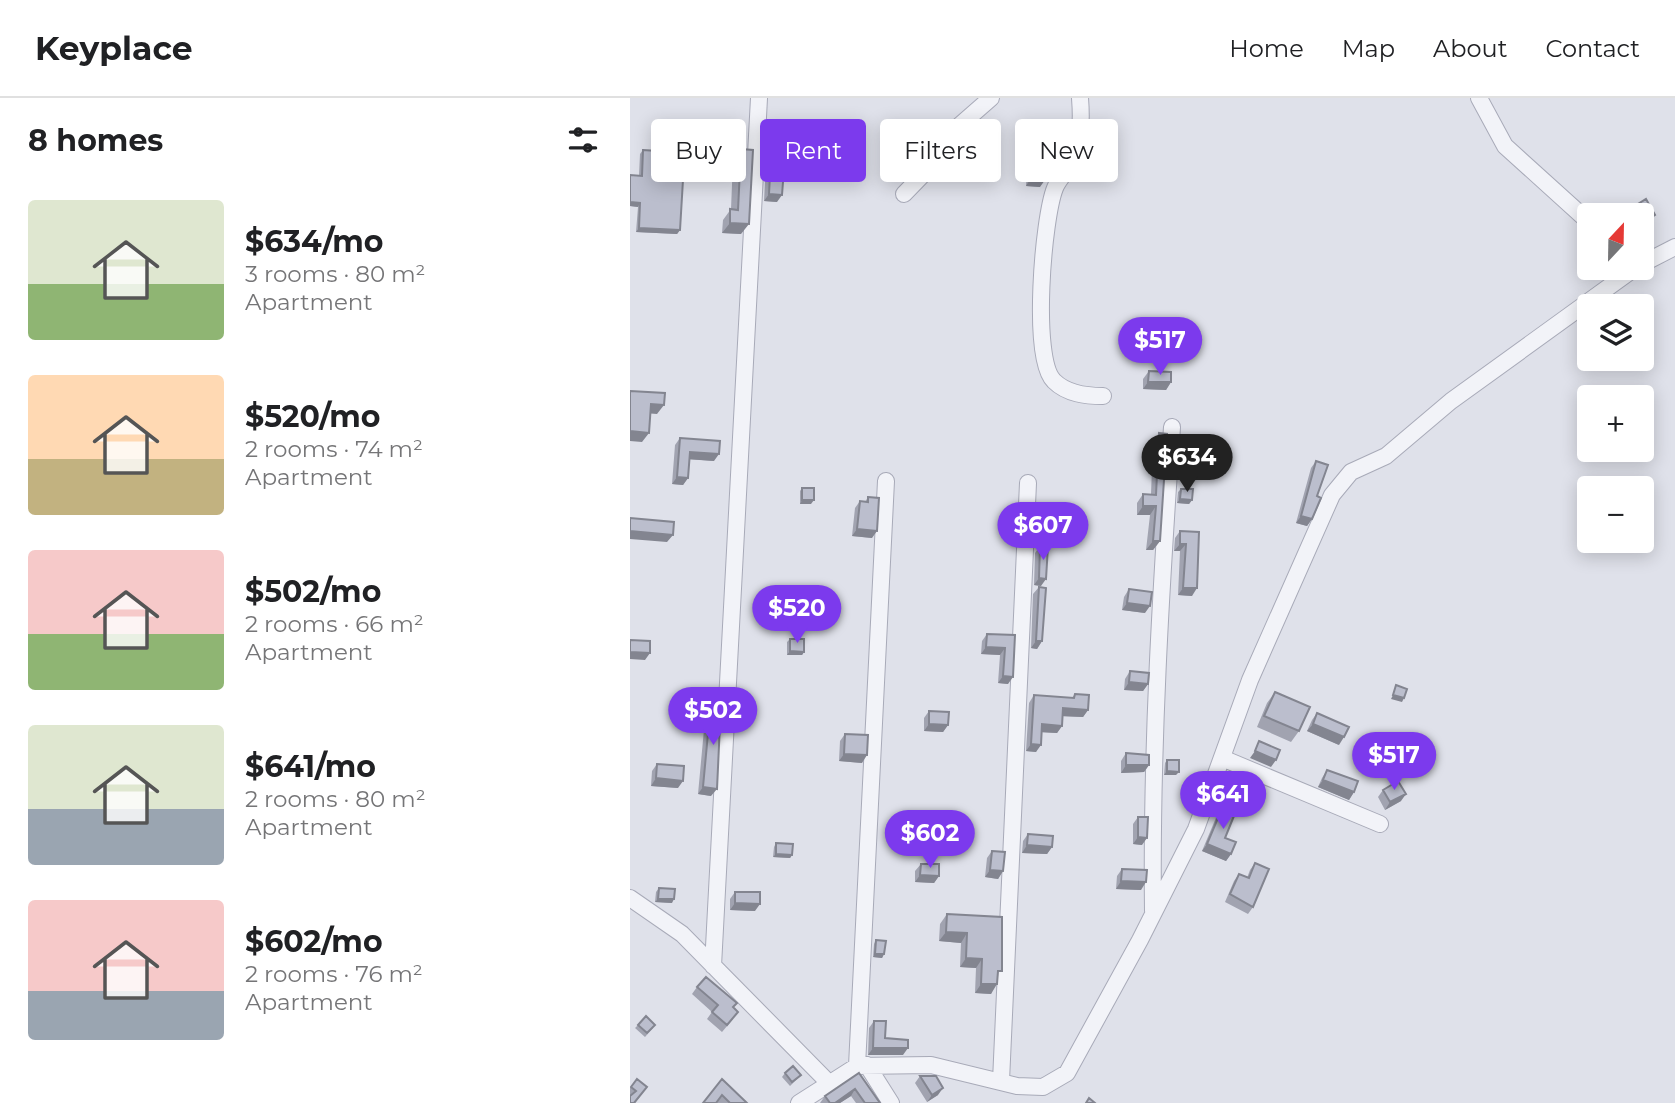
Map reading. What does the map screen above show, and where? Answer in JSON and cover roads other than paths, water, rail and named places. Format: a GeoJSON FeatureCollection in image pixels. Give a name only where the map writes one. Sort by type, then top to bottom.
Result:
{"type":"FeatureCollection","features":[{"type":"Feature","properties":{"kind":"street"},"geometry":{"type":"LineString","coordinates":[[713,966],[759,98]]}},
{"type":"Feature","properties":{"kind":"street"},"geometry":{"type":"LineString","coordinates":[[904,194],[938,159],[959,126],[991,98]]}},
{"type":"Feature","properties":{"kind":"street"},"geometry":{"type":"LineString","coordinates":[[1080,98],[1082,126],[1069,167],[1055,188],[1041,271],[1042,354],[1046,369],[1054,382],[1081,396],[1103,397]]}},
{"type":"Feature","properties":{"kind":"street"},"geometry":{"type":"LineString","coordinates":[[1479,98],[1505,146],[1577,211]]}},
{"type":"Feature","properties":{"kind":"street"},"geometry":{"type":"LineString","coordinates":[[1654,258],[1675,247]]}},
{"type":"Feature","properties":{"kind":"street"},"geometry":{"type":"LineString","coordinates":[[799,1103],[828,1082],[862,1065],[931,1065],[1017,1086],[1043,1087],[1067,1073],[1196,829],[1250,680],[1332,495],[1342,480],[1351,472],[1386,456],[1451,401],[1618,280]]}},
{"type":"Feature","properties":{"kind":"street"},"geometry":{"type":"LineString","coordinates":[[1153,913],[1151,786],[1172,427]]}},
{"type":"Feature","properties":{"kind":"street"},"geometry":{"type":"LineString","coordinates":[[886,481],[862,1065],[891,1103]]}},
{"type":"Feature","properties":{"kind":"street"},"geometry":{"type":"LineString","coordinates":[[1000,1081],[1028,483]]}},
{"type":"Feature","properties":{"kind":"street"},"geometry":{"type":"LineString","coordinates":[[1222,758],[1380,824]]}},
{"type":"Feature","properties":{"kind":"street"},"geometry":{"type":"LineString","coordinates":[[630,898],[681,934],[828,1082]]}}]}
